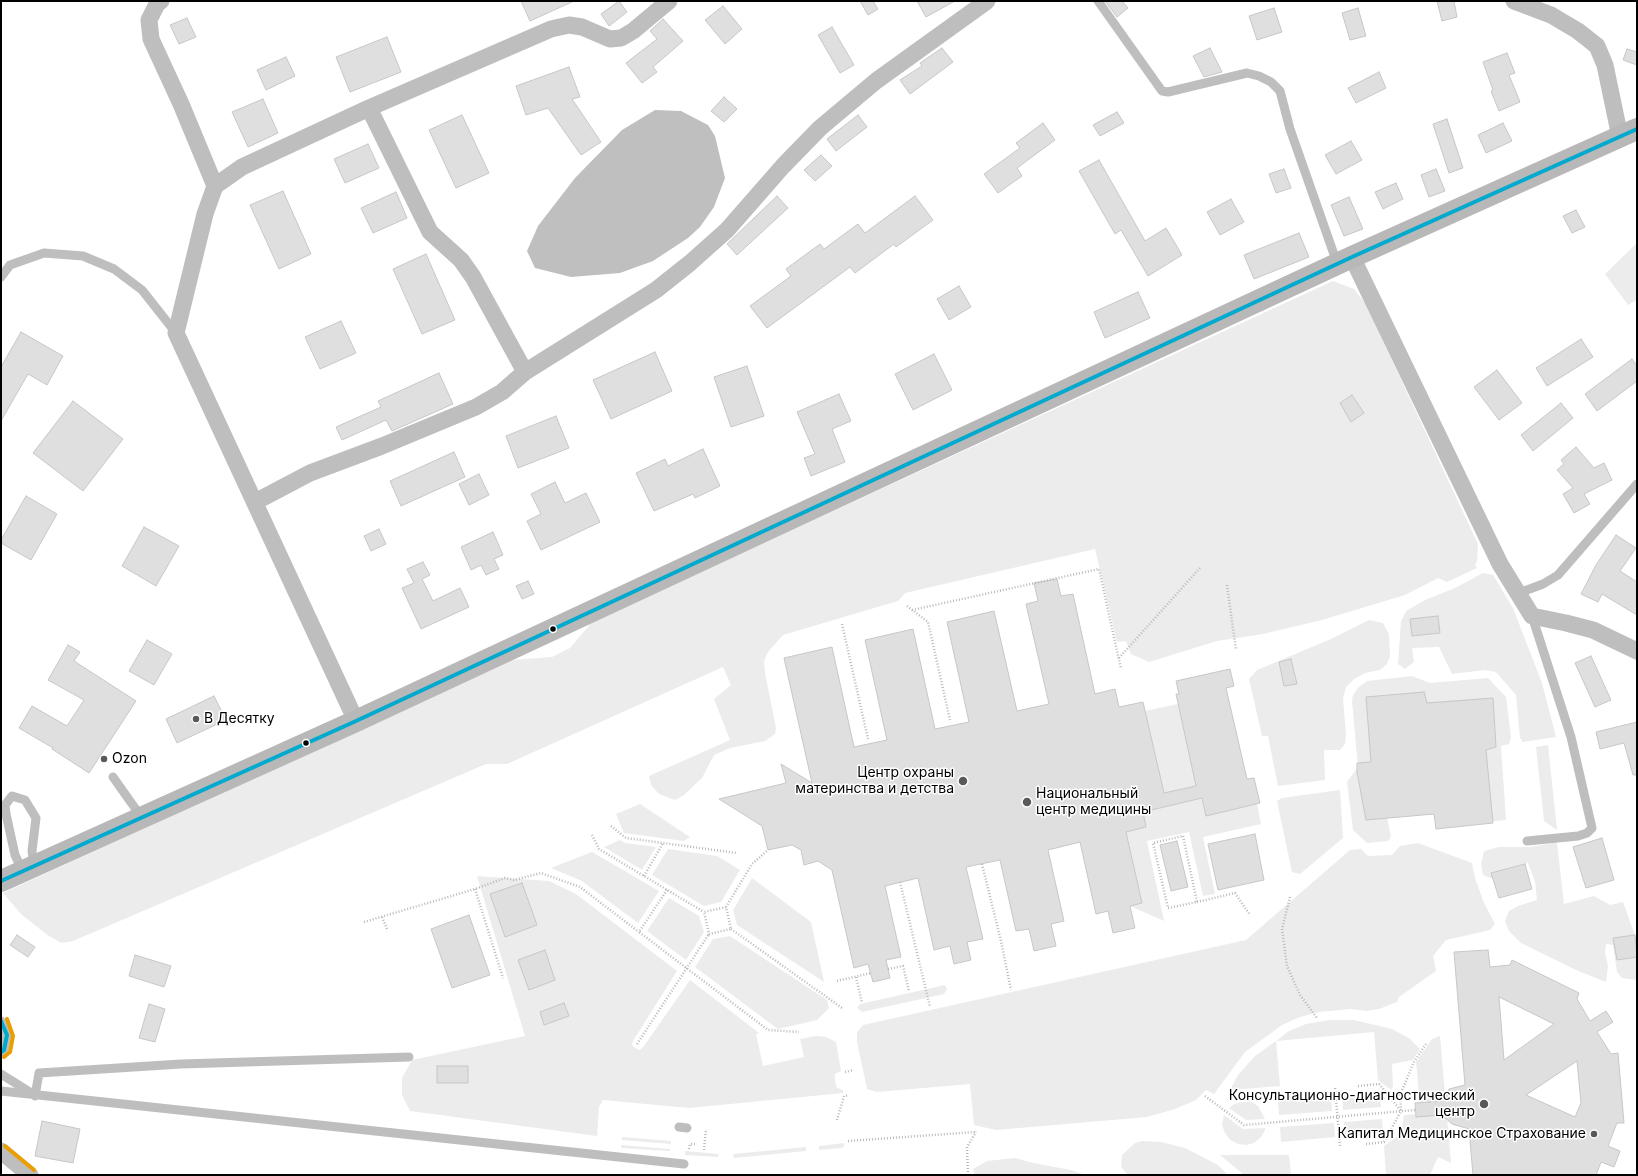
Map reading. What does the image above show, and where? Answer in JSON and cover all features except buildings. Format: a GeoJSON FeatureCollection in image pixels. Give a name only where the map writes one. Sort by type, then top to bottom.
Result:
{"type":"FeatureCollection","features":[{"type":"Feature","properties":{"kind":"main road"},"geometry":{"type":"LineString","coordinates":[[1,881],[356,721],[1344,260],[1628,133]]}},
{"type":"Feature","properties":{"kind":"street"},"geometry":{"type":"LineString","coordinates":[[161,1],[156,4],[149,20],[151,39],[181,104],[215,186]]}},
{"type":"Feature","properties":{"kind":"street"},"geometry":{"type":"LineString","coordinates":[[356,721],[176,333],[205,214],[215,186],[242,167],[369,108],[551,29],[569,25],[582,27],[610,40],[621,38],[669,1]]}},
{"type":"Feature","properties":{"kind":"street"},"geometry":{"type":"LineString","coordinates":[[255,502],[310,473],[382,446],[476,407],[502,392],[525,372],[656,290],[690,263],[727,230],[783,166],[820,128],[876,81],[987,1]]}},
{"type":"Feature","properties":{"kind":"street"},"geometry":{"type":"LineString","coordinates":[[1514,1],[1551,15],[1578,31],[1596,46],[1605,65],[1628,133]]}},
{"type":"Feature","properties":{"kind":"street"},"geometry":{"type":"LineString","coordinates":[[369,108],[430,232],[461,260],[473,277],[525,372]]}},
{"type":"Feature","properties":{"kind":"street"},"geometry":{"type":"LineString","coordinates":[[1344,260],[1500,564],[1532,616],[1592,630],[1637,651]]}},
{"type":"Feature","properties":{"kind":"street"},"geometry":{"type":"LineString","coordinates":[[1,1151],[30,1175]]}},
{"type":"Feature","properties":{"kind":"lane"},"geometry":{"type":"LineString","coordinates":[[1098,1],[1162,91],[1168,92],[1247,73],[1259,76],[1271,82],[1280,91],[1290,129],[1344,260]]}},
{"type":"Feature","properties":{"kind":"lane"},"geometry":{"type":"LineString","coordinates":[[1,277],[10,265],[44,253],[83,256],[114,269],[142,290],[176,333]]}},
{"type":"Feature","properties":{"kind":"lane"},"geometry":{"type":"LineString","coordinates":[[1519,593],[1543,584],[1558,575],[1637,484]]}},
{"type":"Feature","properties":{"kind":"lane"},"geometry":{"type":"LineString","coordinates":[[1527,841],[1578,836],[1587,834],[1592,828],[1571,737],[1532,616]]}},
{"type":"Feature","properties":{"kind":"lane"},"geometry":{"type":"LineString","coordinates":[[113,777],[142,818]]}},
{"type":"Feature","properties":{"kind":"lane"},"geometry":{"type":"LineString","coordinates":[[12,796],[25,800],[36,818],[28,869],[15,855],[3,814],[5,805],[12,796]]}},
{"type":"Feature","properties":{"kind":"lane"},"geometry":{"type":"LineString","coordinates":[[1,1021],[7,1035],[4,1050],[1,1052]]}},
{"type":"Feature","properties":{"kind":"lane"},"geometry":{"type":"LineString","coordinates":[[35,1096],[40,1073],[181,1064],[409,1057]]}},
{"type":"Feature","properties":{"kind":"lane"},"geometry":{"type":"LineString","coordinates":[[1,1074],[35,1096]]}},
{"type":"Feature","properties":{"kind":"lane"},"geometry":{"type":"LineString","coordinates":[[1,1091],[35,1096],[684,1164]]}},
{"type":"Feature","properties":{"kind":"path"},"geometry":{"type":"LineString","coordinates":[[1118,659],[1200,568]]}},
{"type":"Feature","properties":{"kind":"path"},"geometry":{"type":"LineString","coordinates":[[912,610],[1099,569],[1121,669]]}},
{"type":"Feature","properties":{"kind":"path"},"geometry":{"type":"LineString","coordinates":[[1227,585],[1236,650]]}},
{"type":"Feature","properties":{"kind":"path"},"geometry":{"type":"LineString","coordinates":[[907,606],[928,622],[950,720]]}},
{"type":"Feature","properties":{"kind":"path"},"geometry":{"type":"LineString","coordinates":[[842,624],[868,739]]}},
{"type":"Feature","properties":{"kind":"path"},"geometry":{"type":"LineString","coordinates":[[611,826],[626,838],[737,853]]}},
{"type":"Feature","properties":{"kind":"path"},"geometry":{"type":"LineString","coordinates":[[592,835],[599,849],[704,912],[726,907]]}},
{"type":"Feature","properties":{"kind":"path"},"geometry":{"type":"LineString","coordinates":[[1197,902],[1183,836],[1153,843],[1168,908],[1197,902],[1235,893],[1250,915]]}},
{"type":"Feature","properties":{"kind":"path"},"geometry":{"type":"LineString","coordinates":[[644,876],[663,843]]}},
{"type":"Feature","properties":{"kind":"path"},"geometry":{"type":"LineString","coordinates":[[768,850],[752,864],[726,907],[731,929],[842,1008]]}},
{"type":"Feature","properties":{"kind":"path"},"geometry":{"type":"LineString","coordinates":[[982,864],[1011,990]]}},
{"type":"Feature","properties":{"kind":"path"},"geometry":{"type":"LineString","coordinates":[[364,922],[475,889],[505,878],[514,880],[541,872],[580,887],[768,1030],[799,1032]]}},
{"type":"Feature","properties":{"kind":"path"},"geometry":{"type":"LineString","coordinates":[[900,882],[930,1007]]}},
{"type":"Feature","properties":{"kind":"path"},"geometry":{"type":"LineString","coordinates":[[475,889],[503,978]]}},
{"type":"Feature","properties":{"kind":"path"},"geometry":{"type":"LineString","coordinates":[[639,932],[667,890]]}},
{"type":"Feature","properties":{"kind":"path"},"geometry":{"type":"LineString","coordinates":[[1290,897],[1282,929],[1287,966],[1300,995],[1317,1018]]}},
{"type":"Feature","properties":{"kind":"path"},"geometry":{"type":"LineString","coordinates":[[704,912],[709,934]]}},
{"type":"Feature","properties":{"kind":"path"},"geometry":{"type":"LineString","coordinates":[[382,917],[387,929]]}},
{"type":"Feature","properties":{"kind":"path"},"geometry":{"type":"LineString","coordinates":[[638,1044],[709,934],[731,929]]}},
{"type":"Feature","properties":{"kind":"path"},"geometry":{"type":"LineString","coordinates":[[888,969],[903,966],[909,991]]}},
{"type":"Feature","properties":{"kind":"path"},"geometry":{"type":"LineString","coordinates":[[836,981],[870,973]]}},
{"type":"Feature","properties":{"kind":"path"},"geometry":{"type":"LineString","coordinates":[[856,977],[862,1003]]}},
{"type":"Feature","properties":{"kind":"path"},"geometry":{"type":"LineString","coordinates":[[1366,1144],[1384,1142],[1401,1111],[1400,1095],[1414,1062],[1426,1044]]}},
{"type":"Feature","properties":{"kind":"path"},"geometry":{"type":"LineString","coordinates":[[845,1072],[854,1070]]}},
{"type":"Feature","properties":{"kind":"path"},"geometry":{"type":"LineString","coordinates":[[1358,1086],[1379,1084],[1401,1111]]}},
{"type":"Feature","properties":{"kind":"path"},"geometry":{"type":"LineString","coordinates":[[1335,1088],[1340,1146]]}},
{"type":"Feature","properties":{"kind":"path"},"geometry":{"type":"LineString","coordinates":[[837,1120],[844,1096],[849,1095]]}},
{"type":"Feature","properties":{"kind":"path"},"geometry":{"type":"LineString","coordinates":[[1205,1096],[1244,1124],[1415,1110]]}},
{"type":"Feature","properties":{"kind":"path"},"geometry":{"type":"LineString","coordinates":[[704,1150],[706,1129]]}},
{"type":"Feature","properties":{"kind":"path"},"geometry":{"type":"LineString","coordinates":[[848,1141],[976,1132],[967,1146],[968,1175]]}},
{"type":"Feature","properties":{"kind":"path"},"geometry":{"type":"LineString","coordinates":[[689,1149],[690,1144],[697,1144],[697,1149]]}},
{"type":"Feature","properties":{"kind":"shaded area"},"geometry":{"type":"Polygon","coordinates":[[[655,110],[681,111],[708,125],[715,136],[725,178],[714,207],[700,227],[688,238],[653,261],[620,273],[571,277],[535,268],[527,251],[538,226],[575,178],[622,130],[655,110]]]}},
{"type":"Feature","properties":{"kind":"shaded area"},"geometry":{"type":"Polygon","coordinates":[[[1637,243],[1637,300],[1628,305],[1605,274],[1637,243]]]}},
{"type":"Feature","properties":{"kind":"shaded area"},"geometry":{"type":"Polygon","coordinates":[[[1333,281],[1354,289],[1365,303],[1478,544],[1477,561],[1475,565],[1477,568],[1447,582],[1438,578],[1405,595],[1322,620],[1263,634],[1217,641],[1149,662],[1131,654],[1126,641],[1117,642],[1095,549],[905,593],[898,601],[783,635],[768,652],[764,661],[776,728],[775,734],[765,741],[730,748],[714,755],[702,778],[684,795],[675,800],[659,794],[651,785],[649,776],[730,740],[714,699],[731,685],[723,667],[507,764],[486,764],[73,941],[61,943],[46,934],[21,914],[3,893],[511,660],[552,657],[570,648],[592,622],[1333,281]]]}},
{"type":"Feature","properties":{"kind":"shaded area"},"geometry":{"type":"Polygon","coordinates":[[[1483,573],[1493,575],[1513,608],[1542,683],[1556,737],[1523,742],[1520,738],[1516,695],[1496,672],[1485,670],[1452,674],[1439,647],[1412,648],[1414,662],[1405,669],[1398,664],[1401,621],[1406,611],[1425,600],[1455,588],[1483,573]]]}},
{"type":"Feature","properties":{"kind":"shaded area"},"geometry":{"type":"Polygon","coordinates":[[[1369,620],[1383,623],[1389,634],[1390,656],[1387,664],[1380,670],[1365,673],[1354,679],[1346,687],[1343,698],[1346,734],[1345,744],[1340,750],[1324,750],[1325,780],[1278,786],[1268,736],[1262,736],[1249,679],[1257,670],[1331,639],[1369,620]]]}},
{"type":"Feature","properties":{"kind":"shaded area"},"geometry":{"type":"Polygon","coordinates":[[[1412,676],[1430,683],[1488,678],[1506,697],[1511,737],[1509,744],[1501,746],[1506,820],[1437,826],[1435,812],[1387,817],[1391,837],[1388,841],[1367,843],[1353,830],[1347,782],[1358,767],[1352,701],[1353,695],[1358,688],[1367,681],[1412,676]]]}},
{"type":"Feature","properties":{"kind":"shaded area"},"geometry":{"type":"Polygon","coordinates":[[[1178,704],[1196,786],[1164,793],[1145,711],[1178,704]]]}},
{"type":"Feature","properties":{"kind":"shaded area"},"geometry":{"type":"Polygon","coordinates":[[[1548,745],[1557,830],[1544,821],[1536,747],[1548,745]]]}},
{"type":"Feature","properties":{"kind":"shaded area"},"geometry":{"type":"Polygon","coordinates":[[[1340,790],[1343,838],[1300,874],[1292,872],[1277,801],[1282,798],[1340,790]]]}},
{"type":"Feature","properties":{"kind":"shaded area"},"geometry":{"type":"Polygon","coordinates":[[[1202,798],[1206,815],[1257,804],[1261,824],[1203,837],[1215,894],[1203,896],[1189,832],[1147,841],[1164,921],[1130,906],[1142,903],[1123,816],[1138,829],[1146,827],[1143,812],[1202,798]]]}},
{"type":"Feature","properties":{"kind":"shaded area"},"geometry":{"type":"Polygon","coordinates":[[[640,804],[690,837],[684,841],[624,833],[616,814],[640,804]]]}},
{"type":"Feature","properties":{"kind":"shaded area"},"geometry":{"type":"Polygon","coordinates":[[[620,840],[625,843],[656,847],[642,870],[604,847],[620,840]]]}},
{"type":"Feature","properties":{"kind":"shaded area"},"geometry":{"type":"Polygon","coordinates":[[[1418,843],[1472,863],[1475,878],[1484,903],[1495,924],[1490,930],[1446,940],[1433,956],[1436,971],[1399,997],[1397,1002],[1379,1009],[1366,1011],[1351,1009],[1319,1012],[1300,1017],[1282,1025],[1245,1052],[1214,1094],[1206,1090],[1196,1100],[1175,1109],[1147,1117],[996,1130],[974,1125],[970,1084],[877,1092],[867,1089],[857,1042],[857,1032],[863,1025],[1246,940],[1350,850],[1361,849],[1368,856],[1392,855],[1400,846],[1418,843]]]}},
{"type":"Feature","properties":{"kind":"shaded area"},"geometry":{"type":"Polygon","coordinates":[[[1557,843],[1564,904],[1594,896],[1610,905],[1623,902],[1637,941],[1637,980],[1622,978],[1617,972],[1613,945],[1606,944],[1605,953],[1608,966],[1606,982],[1576,970],[1521,943],[1509,931],[1505,921],[1509,911],[1518,906],[1537,900],[1535,882],[1528,863],[1492,873],[1493,879],[1483,875],[1481,864],[1484,851],[1499,847],[1530,847],[1557,843]]]}},
{"type":"Feature","properties":{"kind":"shaded area"},"geometry":{"type":"Polygon","coordinates":[[[668,849],[717,856],[740,870],[721,902],[704,906],[652,875],[668,849]]]}},
{"type":"Feature","properties":{"kind":"shaded area"},"geometry":{"type":"Polygon","coordinates":[[[592,852],[659,891],[638,923],[582,881],[551,868],[592,852]]]}},
{"type":"Feature","properties":{"kind":"shaded area"},"geometry":{"type":"Polygon","coordinates":[[[477,876],[549,881],[576,894],[677,971],[633,1041],[632,1045],[635,1048],[640,1050],[644,1046],[690,980],[759,1033],[756,1034],[763,1066],[804,1057],[800,1039],[816,1036],[826,1037],[836,1042],[841,1071],[835,1074],[835,1082],[837,1088],[843,1090],[843,1093],[689,1108],[603,1100],[599,1107],[597,1136],[410,1111],[402,1095],[402,1078],[412,1060],[525,1036],[477,876]]]}},
{"type":"Feature","properties":{"kind":"shaded area"},"geometry":{"type":"Polygon","coordinates":[[[752,878],[811,922],[824,982],[737,925],[733,910],[752,878]]]}},
{"type":"Feature","properties":{"kind":"shaded area"},"geometry":{"type":"Polygon","coordinates":[[[669,898],[699,916],[704,932],[686,960],[647,931],[669,898]]]}},
{"type":"Feature","properties":{"kind":"shaded area"},"geometry":{"type":"Polygon","coordinates":[[[730,936],[827,1000],[829,1008],[817,1020],[778,1029],[771,1024],[695,967],[713,939],[730,936]]]}},
{"type":"Feature","properties":{"kind":"shaded area"},"geometry":{"type":"Polygon","coordinates":[[[945,985],[947,989],[944,994],[862,1012],[857,1008],[860,1004],[945,985]]]}},
{"type":"Feature","properties":{"kind":"shaded area"},"geometry":{"type":"Polygon","coordinates":[[[1329,1020],[1354,1020],[1392,1029],[1409,1038],[1420,1049],[1413,1060],[1392,1064],[1393,1086],[1391,1090],[1378,1080],[1374,1032],[1276,1041],[1289,1031],[1306,1024],[1329,1020]]]}},
{"type":"Feature","properties":{"kind":"shaded area"},"geometry":{"type":"Polygon","coordinates":[[[1440,1036],[1451,1163],[1438,1157],[1430,1175],[1386,1175],[1384,1146],[1401,1134],[1404,1115],[1421,1114],[1416,1062],[1432,1039],[1440,1036]]]}},
{"type":"Feature","properties":{"kind":"shaded area"},"geometry":{"type":"Polygon","coordinates":[[[1276,1041],[1280,1086],[1230,1090],[1238,1075],[1255,1056],[1276,1041]]]}},
{"type":"Feature","properties":{"kind":"shaded area"},"geometry":{"type":"Polygon","coordinates":[[[1380,1093],[1381,1107],[1343,1110],[1342,1095],[1380,1093]]]}},
{"type":"Feature","properties":{"kind":"shaded area"},"geometry":{"type":"Polygon","coordinates":[[[1331,1096],[1332,1111],[1279,1115],[1278,1101],[1331,1096]]]}},
{"type":"Feature","properties":{"kind":"shaded area"},"geometry":{"type":"Polygon","coordinates":[[[1251,1102],[1258,1106],[1265,1119],[1246,1120],[1229,1108],[1234,1104],[1251,1102]]]}},
{"type":"Feature","properties":{"kind":"shaded area"},"geometry":{"type":"Polygon","coordinates":[[[1224,1115],[1243,1129],[1265,1128],[1265,1130],[1261,1137],[1254,1143],[1246,1145],[1238,1144],[1230,1140],[1225,1133],[1222,1125],[1224,1115]]]}},
{"type":"Feature","properties":{"kind":"shaded area"},"geometry":{"type":"Polygon","coordinates":[[[1382,1119],[1383,1133],[1345,1137],[1344,1122],[1382,1119]]]}},
{"type":"Feature","properties":{"kind":"shaded area"},"geometry":{"type":"Polygon","coordinates":[[[1334,1123],[1335,1137],[1281,1142],[1280,1127],[1334,1123]]]}},
{"type":"Feature","properties":{"kind":"shaded area"},"geometry":{"type":"Polygon","coordinates":[[[622,1137],[671,1141],[671,1144],[622,1140],[622,1137]]]}},
{"type":"Feature","properties":{"kind":"shaded area"},"geometry":{"type":"Polygon","coordinates":[[[1142,1141],[1161,1142],[1185,1148],[1218,1165],[1228,1175],[1128,1175],[1121,1167],[1122,1155],[1135,1143],[1142,1141]]]}},
{"type":"Feature","properties":{"kind":"shaded area"},"geometry":{"type":"Polygon","coordinates":[[[844,1143],[844,1147],[841,1148],[819,1150],[819,1146],[844,1143]]]}},
{"type":"Feature","properties":{"kind":"shaded area"},"geometry":{"type":"Polygon","coordinates":[[[621,1145],[670,1149],[670,1151],[621,1148],[621,1145]]]}},
{"type":"Feature","properties":{"kind":"shaded area"},"geometry":{"type":"Polygon","coordinates":[[[806,1147],[806,1151],[734,1158],[733,1154],[806,1147]]]}},
{"type":"Feature","properties":{"kind":"shaded area"},"geometry":{"type":"Polygon","coordinates":[[[685,1151],[719,1154],[718,1157],[685,1155],[685,1151]]]}},
{"type":"Feature","properties":{"kind":"shaded area"},"geometry":{"type":"Polygon","coordinates":[[[1220,1155],[1289,1155],[1291,1175],[1244,1175],[1220,1155]]]}},
{"type":"Feature","properties":{"kind":"shaded area"},"geometry":{"type":"Polygon","coordinates":[[[1015,1158],[1071,1170],[1086,1175],[975,1175],[973,1169],[987,1161],[1015,1158]]]}},
{"type":"Feature","properties":{"kind":"transit line"},"geometry":{"type":"LineString","coordinates":[[1,881],[356,721],[1352,257],[1637,129]]}},
{"type":"Feature","properties":{"kind":"transit line"},"geometry":{"type":"LineString","coordinates":[[4,1057],[10,1052],[13,1036],[7,1019]]}},
{"type":"Feature","properties":{"kind":"transit line"},"geometry":{"type":"LineString","coordinates":[[1,1021],[7,1035],[4,1050],[1,1052]]}},
{"type":"Feature","properties":{"kind":"transit line"},"geometry":{"type":"LineString","coordinates":[[5,1146],[34,1170]]}},
{"type":"Feature","properties":{"kind":"place","name":"В Десятку"},"geometry":{"type":"Point","coordinates":[196,719]}},
{"type":"Feature","properties":{"kind":"place","name":"Ozon"},"geometry":{"type":"Point","coordinates":[104,759]}},
{"type":"Feature","properties":{"kind":"place","name":"Центр охраны материнства и детства"},"geometry":{"type":"Point","coordinates":[963,781]}},
{"type":"Feature","properties":{"kind":"place","name":"Национальный центр медицины"},"geometry":{"type":"Point","coordinates":[1027,802]}},
{"type":"Feature","properties":{"kind":"place","name":"Консультационно-диагностический центр"},"geometry":{"type":"Point","coordinates":[1484,1104]}},
{"type":"Feature","properties":{"kind":"place","name":"Капитал Медицинское Страхование"},"geometry":{"type":"Point","coordinates":[1594,1134]}}]}
